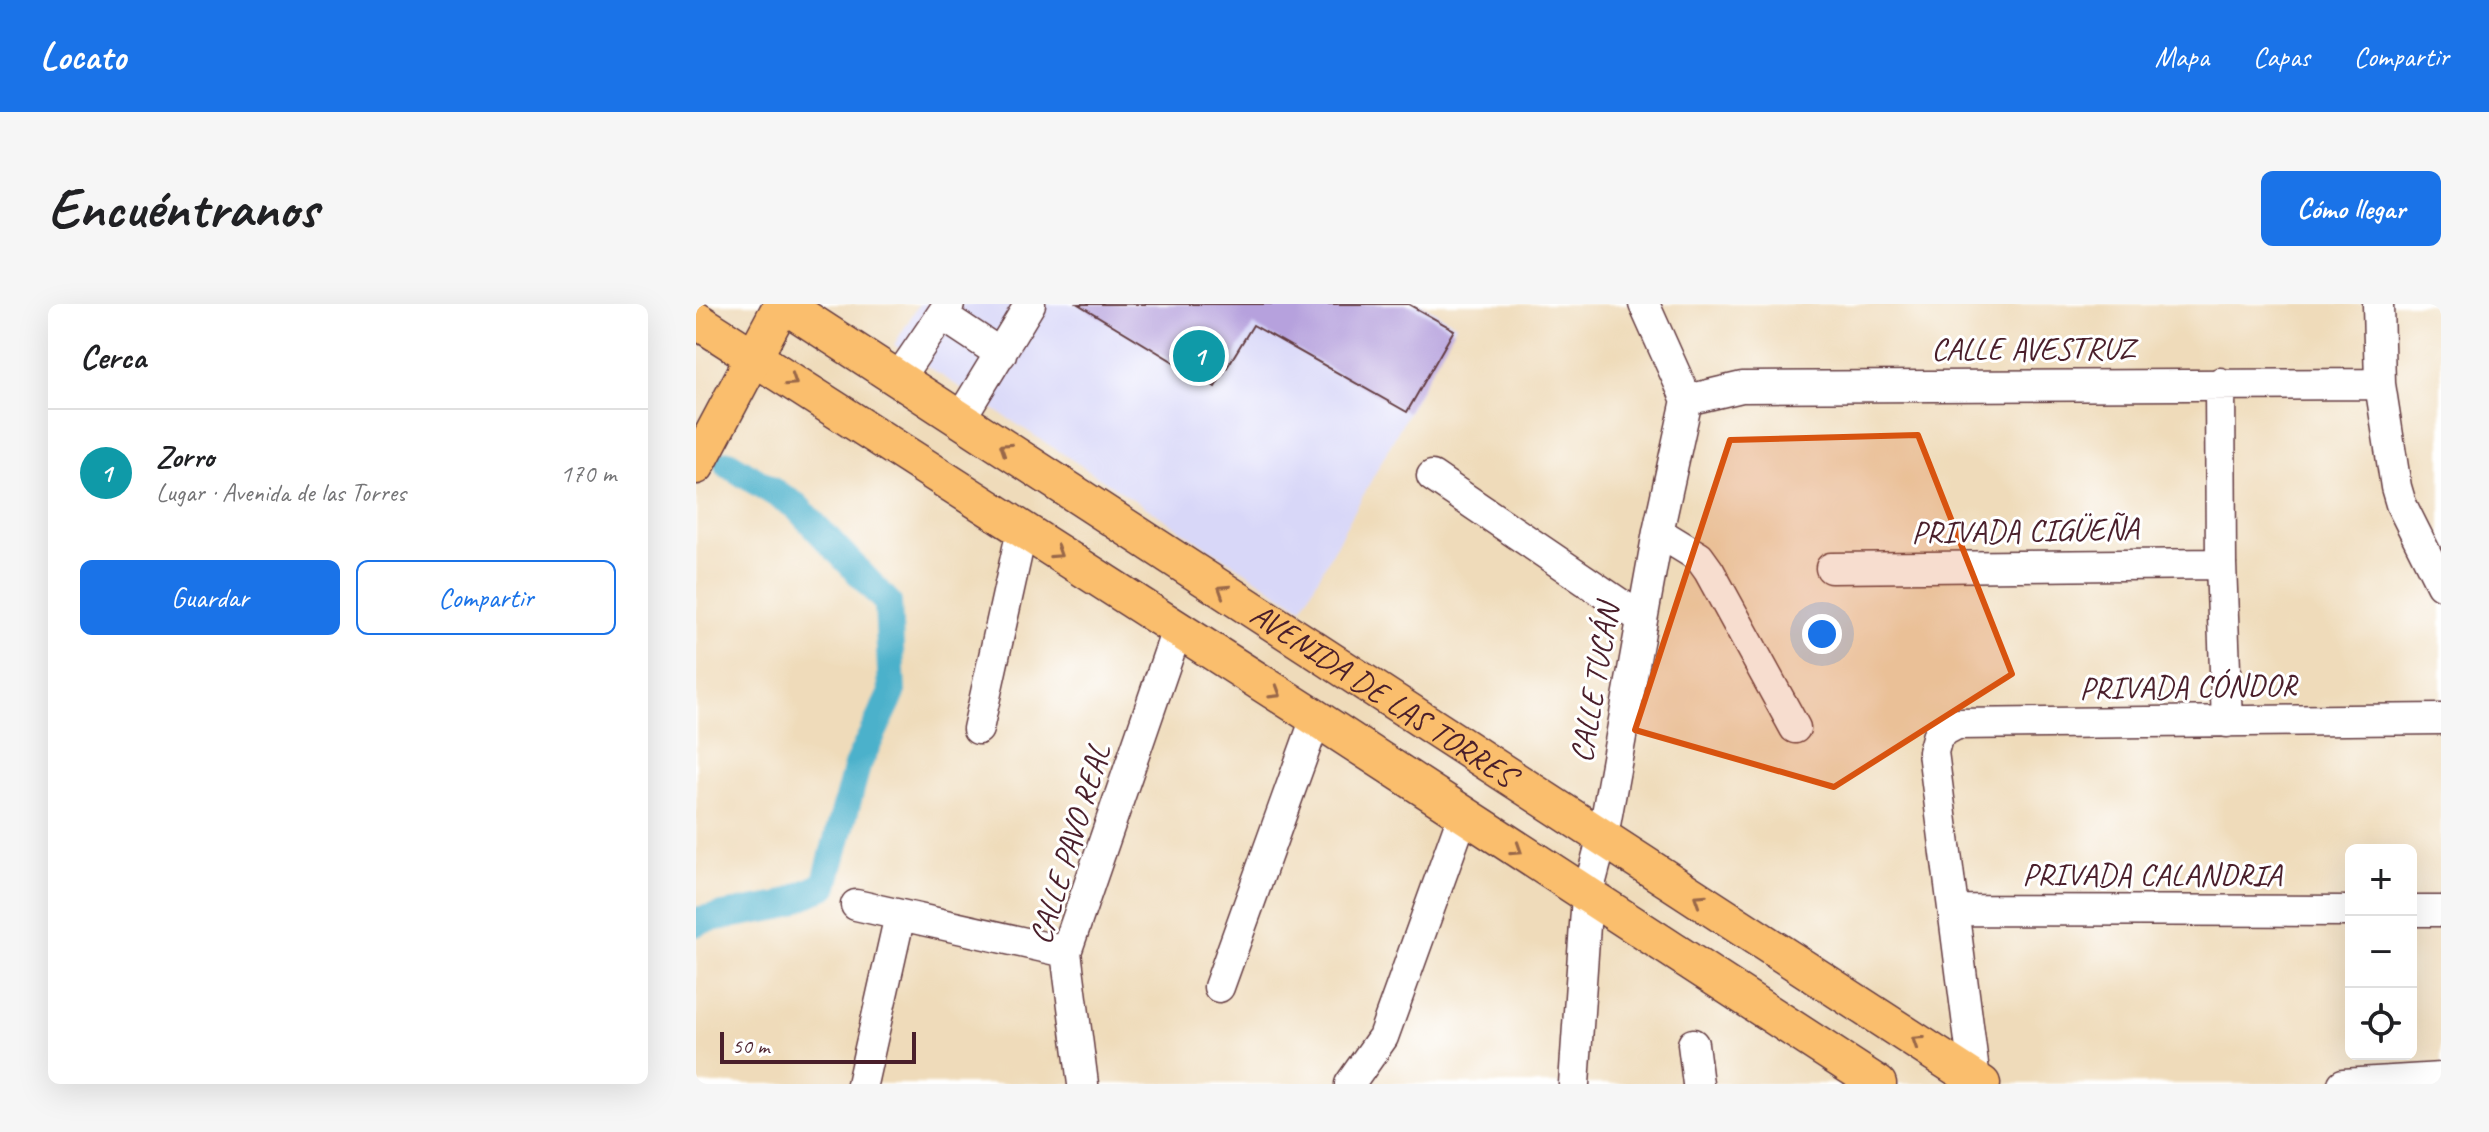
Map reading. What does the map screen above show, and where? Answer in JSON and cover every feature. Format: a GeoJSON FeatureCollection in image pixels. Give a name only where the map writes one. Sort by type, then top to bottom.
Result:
{"type":"FeatureCollection","features":[{"type":"Feature","properties":{"kind":"main road"},"geometry":{"type":"LineString","coordinates":[[696,466],[782,304]]}},
{"type":"Feature","properties":{"kind":"main road","name":"AVENIDA DE LAS TORRES"},"geometry":{"type":"LineString","coordinates":[[782,304],[1979,1082]]}},
{"type":"Feature","properties":{"kind":"main road","name":"AVENIDA DE LAS TORRES"},"geometry":{"type":"LineString","coordinates":[[702,321],[1878,1084]]}},
{"type":"Feature","properties":{"kind":"street"},"geometry":{"type":"LineString","coordinates":[[960,419],[1030,304]]}},
{"type":"Feature","properties":{"kind":"street"},"geometry":{"type":"LineString","coordinates":[[1644,304],[1687,400]]}},
{"type":"Feature","properties":{"kind":"street"},"geometry":{"type":"LineString","coordinates":[[2378,304],[2380,384],[2401,504],[2441,584]]}},
{"type":"Feature","properties":{"kind":"street"},"geometry":{"type":"LineString","coordinates":[[898,379],[945,309],[1001,354]]}},
{"type":"Feature","properties":{"kind":"street"},"geometry":{"type":"LineString","coordinates":[[2220,383],[2221,564],[2227,722]]}},
{"type":"Feature","properties":{"kind":"street","name":"CALLE AVESTRUZ"},"geometry":{"type":"LineString","coordinates":[[1687,400],[1742,387],[2380,384]]}},
{"type":"Feature","properties":{"kind":"street","name":"CALLE TUCÁN"},"geometry":{"type":"LineString","coordinates":[[1574,1084],[1587,896],[1603,836],[1658,532],[1687,400]]}},
{"type":"Feature","properties":{"kind":"street"},"geometry":{"type":"LineString","coordinates":[[1432,476],[1642,619]]}},
{"type":"Feature","properties":{"kind":"street"},"geometry":{"type":"LineString","coordinates":[[978,729],[1022,530]]}},
{"type":"Feature","properties":{"kind":"street"},"geometry":{"type":"LineString","coordinates":[[1658,532],[1699,557],[1709,571],[1795,728]]}},
{"type":"Feature","properties":{"kind":"street","name":"PRIVADA CIGÜEÑA"},"geometry":{"type":"LineString","coordinates":[[1831,568],[2221,564]]}},
{"type":"Feature","properties":{"kind":"street","name":"CALLE PAVO REAL"},"geometry":{"type":"LineString","coordinates":[[1083,1084],[1066,952],[1177,630]]}},
{"type":"Feature","properties":{"kind":"street"},"geometry":{"type":"LineString","coordinates":[[1219,987],[1316,718]]}},
{"type":"Feature","properties":{"kind":"street","name":"PRIVADA CÓNDOR"},"geometry":{"type":"LineString","coordinates":[[1954,910],[1933,752],[1938,734],[1957,724],[2441,719]]}},
{"type":"Feature","properties":{"kind":"street"},"geometry":{"type":"LineString","coordinates":[[1350,1084],[1383,1037],[1463,815]]}},
{"type":"Feature","properties":{"kind":"street"},"geometry":{"type":"LineString","coordinates":[[856,905],[1066,952]]}},
{"type":"Feature","properties":{"kind":"street"},"geometry":{"type":"LineString","coordinates":[[1954,910],[1979,1082]]}},
{"type":"Feature","properties":{"kind":"street","name":"PRIVADA CALANDRIA"},"geometry":{"type":"LineString","coordinates":[[1954,910],[2345,911]]}},
{"type":"Feature","properties":{"kind":"street"},"geometry":{"type":"LineString","coordinates":[[2417,911],[2441,911]]}},
{"type":"Feature","properties":{"kind":"street"},"geometry":{"type":"LineString","coordinates":[[862,1084],[900,915]]}},
{"type":"Feature","properties":{"kind":"street"},"geometry":{"type":"LineString","coordinates":[[1693,1044],[1698,1084]]}},
{"type":"Feature","properties":{"kind":"street"},"geometry":{"type":"LineString","coordinates":[[2343,1084],[2441,1078]]}},
{"type":"Feature","properties":{"kind":"highlighted area"},"geometry":{"type":"Polygon","coordinates":[[[1918,435],[2012,674],[1834,787],[1635,730],[1730,440],[1918,435]]]}},
{"type":"Feature","properties":{"kind":"shaded area"},"geometry":{"type":"Polygon","coordinates":[[[919,304],[1421,304],[1456,324],[1302,608],[894,345],[919,304]]]}},
{"type":"Feature","properties":{"kind":"building"},"geometry":{"type":"Polygon","coordinates":[[[1078,304],[1408,304],[1454,330],[1407,412],[1253,325],[1215,387],[1078,304]]]}},
{"type":"Feature","properties":{"kind":"waterway"},"geometry":{"type":"LineString","coordinates":[[696,923],[780,906],[825,885],[857,766],[892,693],[888,603],[796,506],[728,464]]}},
{"type":"Feature","properties":{"kind":"place","name":"Zorro"},"geometry":{"type":"Point","coordinates":[1199,356]}}]}
